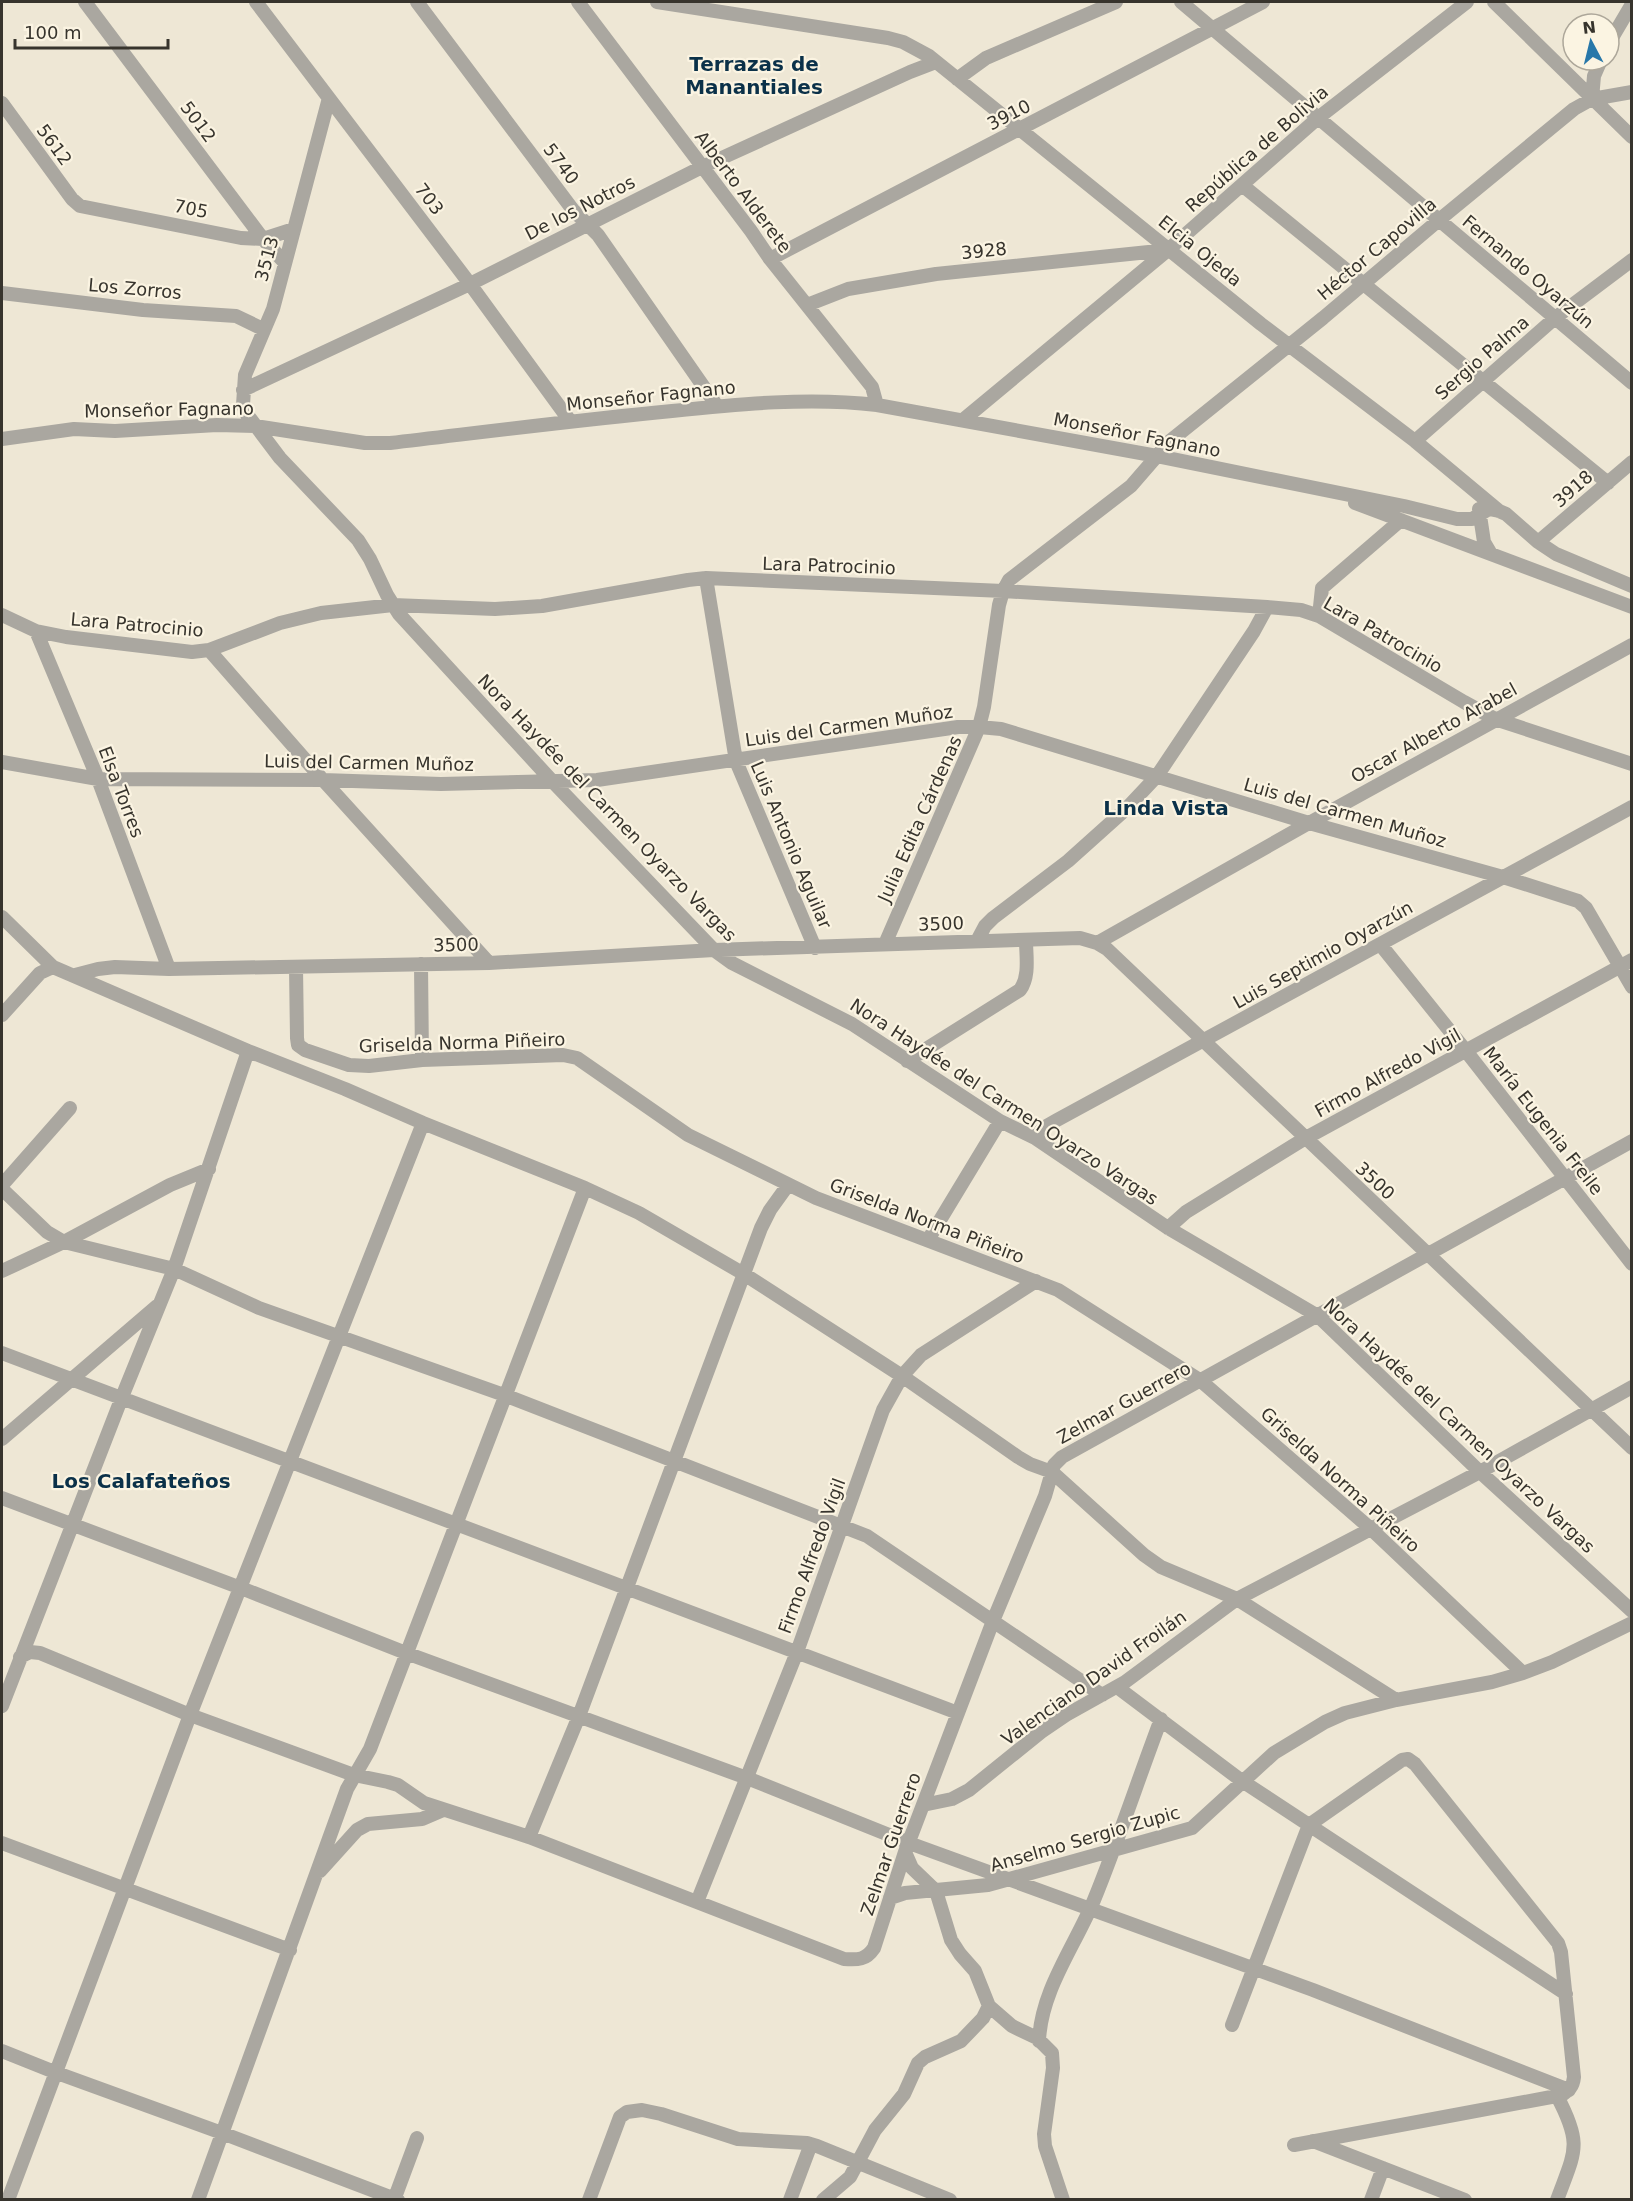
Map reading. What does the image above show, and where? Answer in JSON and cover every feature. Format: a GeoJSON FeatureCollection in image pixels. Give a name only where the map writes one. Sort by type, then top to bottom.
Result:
{"type":"FeatureCollection","features":[{"type":"Feature","properties":{"kind":"street","name":"5012"},"geometry":{"type":"LineString","coordinates":[[85,2],[263,239],[285,263]]}},
{"type":"Feature","properties":{"kind":"street","name":"703"},"geometry":{"type":"LineString","coordinates":[[256,2],[470,284],[570,421]]}},
{"type":"Feature","properties":{"kind":"street","name":"5740"},"geometry":{"type":"LineString","coordinates":[[417,2],[573,210],[598,235],[717,406]]}},
{"type":"Feature","properties":{"kind":"street","name":"Alberto Alderete"},"geometry":{"type":"LineString","coordinates":[[578,2],[771,259],[872,387],[877,405]]}},
{"type":"Feature","properties":{"kind":"street"},"geometry":{"type":"LineString","coordinates":[[657,2],[749,16],[753,2]]}},
{"type":"Feature","properties":{"kind":"street"},"geometry":{"type":"LineString","coordinates":[[957,79],[986,58],[1116,2]]}},
{"type":"Feature","properties":{"kind":"street","name":"Fernando Oyarzún"},"geometry":{"type":"LineString","coordinates":[[1181,2],[1632,383]]}},
{"type":"Feature","properties":{"kind":"street","name":"3910"},"geometry":{"type":"LineString","coordinates":[[771,259],[1263,2]]}},
{"type":"Feature","properties":{"kind":"street","name":"República de Bolivia"},"geometry":{"type":"LineString","coordinates":[[963,420],[1169,249],[1317,118],[1467,2]]}},
{"type":"Feature","properties":{"kind":"street"},"geometry":{"type":"LineString","coordinates":[[1494,2],[1632,137]]}},
{"type":"Feature","properties":{"kind":"street"},"geometry":{"type":"LineString","coordinates":[[1621,23],[1632,4]]}},
{"type":"Feature","properties":{"kind":"street","name":"Elcia Ojeda"},"geometry":{"type":"LineString","coordinates":[[749,16],[903,42],[936,62],[1288,345],[1415,441],[1499,511]]}},
{"type":"Feature","properties":{"kind":"street","name":"De los Notros"},"geometry":{"type":"LineString","coordinates":[[243,390],[470,284],[702,168],[936,62]]}},
{"type":"Feature","properties":{"kind":"street"},"geometry":{"type":"LineString","coordinates":[[1592,99],[1596,72]]}},
{"type":"Feature","properties":{"kind":"street","name":"Héctor Capovilla"},"geometry":{"type":"LineString","coordinates":[[1157,456],[1170,441],[1574,109],[1592,99],[1632,92]]}},
{"type":"Feature","properties":{"kind":"street","name":"3513"},"geometry":{"type":"LineString","coordinates":[[255,426],[243,405],[245,375],[273,309],[328,98]]}},
{"type":"Feature","properties":{"kind":"street","name":"5612"},"geometry":{"type":"LineString","coordinates":[[2,103],[72,199],[80,206]]}},
{"type":"Feature","properties":{"kind":"street"},"geometry":{"type":"LineString","coordinates":[[1242,185],[1608,483]]}},
{"type":"Feature","properties":{"kind":"street","name":"705"},"geometry":{"type":"LineString","coordinates":[[80,206],[241,238],[263,239],[294,229]]}},
{"type":"Feature","properties":{"kind":"street","name":"3928"},"geometry":{"type":"LineString","coordinates":[[807,305],[848,290],[924,276],[1169,249]]}},
{"type":"Feature","properties":{"kind":"street","name":"Sergio Palma"},"geometry":{"type":"LineString","coordinates":[[1415,441],[1555,318],[1632,260]]}},
{"type":"Feature","properties":{"kind":"street","name":"Los Zorros"},"geometry":{"type":"LineString","coordinates":[[2,293],[143,310],[228,314],[250,321],[263,329]]}},
{"type":"Feature","properties":{"kind":"street","name":"Monseñor Fagnano"},"geometry":{"type":"LineString","coordinates":[[2,439],[74,429],[115,431],[217,425],[255,426],[346,440],[390,443],[717,406],[819,400],[877,405],[1157,456],[1404,506],[1457,519],[1479,516],[1489,509],[1499,511]]}},
{"type":"Feature","properties":{"kind":"street","name":"Nora Haydée del Carmen Oyarzo Vargas"},"geometry":{"type":"LineString","coordinates":[[255,426],[280,458],[358,540],[393,605],[554,782],[714,950],[732,963],[852,1024],[999,1121],[1035,1138],[1168,1228],[1318,1316],[1479,1471],[1632,1611]]}},
{"type":"Feature","properties":{"kind":"street"},"geometry":{"type":"LineString","coordinates":[[1003,591],[1009,580],[1131,486],[1157,456]]}},
{"type":"Feature","properties":{"kind":"street","name":"3918"},"geometry":{"type":"LineString","coordinates":[[1538,542],[1632,462]]}},
{"type":"Feature","properties":{"kind":"street","name":"Monseñor Fagnano"},"geometry":{"type":"LineString","coordinates":[[1299,485],[1401,520],[1632,606]]}},
{"type":"Feature","properties":{"kind":"street"},"geometry":{"type":"LineString","coordinates":[[1474,489],[1479,503],[1484,542],[1491,554]]}},
{"type":"Feature","properties":{"kind":"street"},"geometry":{"type":"LineString","coordinates":[[1499,511],[1506,514],[1538,542],[1576,564],[1632,586]]}},
{"type":"Feature","properties":{"kind":"street"},"geometry":{"type":"LineString","coordinates":[[1319,616],[1322,588],[1401,520]]}},
{"type":"Feature","properties":{"kind":"street","name":"Lara Patrocinio"},"geometry":{"type":"LineString","coordinates":[[2,615],[36,631],[66,637],[192,652],[209,650],[302,616],[393,605],[495,609],[542,606],[688,580],[706,579],[1003,591],[1301,610],[1319,616],[1496,719],[1632,764]]}},
{"type":"Feature","properties":{"kind":"street","name":"Luis Antonio Aguilar"},"geometry":{"type":"LineString","coordinates":[[706,579],[736,761],[815,948]]}},
{"type":"Feature","properties":{"kind":"street","name":"Julia Edita Cárdenas"},"geometry":{"type":"LineString","coordinates":[[885,944],[979,727],[1003,591]]}},
{"type":"Feature","properties":{"kind":"street"},"geometry":{"type":"LineString","coordinates":[[977,941],[985,926],[993,918],[1068,861],[1126,809],[1157,776],[1254,631],[1267,607]]}},
{"type":"Feature","properties":{"kind":"street","name":"Elsa Torres"},"geometry":{"type":"LineString","coordinates":[[36,631],[98,779],[169,969]]}},
{"type":"Feature","properties":{"kind":"street","name":"Oscar Alberto Arabel"},"geometry":{"type":"LineString","coordinates":[[1097,943],[1309,822],[1632,645]]}},
{"type":"Feature","properties":{"kind":"street"},"geometry":{"type":"LineString","coordinates":[[209,650],[489,963]]}},
{"type":"Feature","properties":{"kind":"street","name":"Luis del Carmen Muñoz"},"geometry":{"type":"LineString","coordinates":[[2,762],[98,779],[323,780],[441,784],[554,782],[597,780],[958,727],[1001,729],[1309,822],[1503,877],[1578,902],[1586,908],[1626,963],[1632,987]]}},
{"type":"Feature","properties":{"kind":"street","name":"Luis Septimio Oyarzún"},"geometry":{"type":"LineString","coordinates":[[1035,1138],[1043,1128],[1057,1120],[1632,807]]}},
{"type":"Feature","properties":{"kind":"street"},"geometry":{"type":"LineString","coordinates":[[2,917],[53,967],[248,1051],[585,1188],[639,1213],[744,1274],[902,1376],[1018,1457],[1052,1472],[1144,1555],[1161,1567],[1237,1599],[1396,1700]]}},
{"type":"Feature","properties":{"kind":"street","name":"3500"},"geometry":{"type":"LineString","coordinates":[[75,975],[115,967],[169,969],[489,963],[714,950],[1026,939],[1080,938],[1097,943],[1107,949],[1304,1139],[1632,1448]]}},
{"type":"Feature","properties":{"kind":"street"},"geometry":{"type":"LineString","coordinates":[[907,1061],[1020,990],[1025,984],[1027,972],[1026,939]]}},
{"type":"Feature","properties":{"kind":"street","name":"María Eugenia Freile"},"geometry":{"type":"LineString","coordinates":[[1380,944],[1631,1264]]}},
{"type":"Feature","properties":{"kind":"street","name":"Firmo Alfredo Vigil"},"geometry":{"type":"LineString","coordinates":[[1168,1228],[1186,1212],[1304,1139],[1626,963]]}},
{"type":"Feature","properties":{"kind":"street"},"geometry":{"type":"LineString","coordinates":[[421,964],[422,1060]]}},
{"type":"Feature","properties":{"kind":"street"},"geometry":{"type":"LineString","coordinates":[[2,1015],[40,974],[53,967]]}},
{"type":"Feature","properties":{"kind":"street","name":"Griselda Norma Piñeiro"},"geometry":{"type":"LineString","coordinates":[[296,967],[298,1045],[305,1050],[355,1065],[369,1066],[422,1060],[563,1055],[577,1058],[688,1135],[788,1185],[816,1198],[1058,1290],[1201,1381],[1371,1529],[1523,1673]]}},
{"type":"Feature","properties":{"kind":"street"},"geometry":{"type":"LineString","coordinates":[[2,1706],[174,1269],[248,1051]]}},
{"type":"Feature","properties":{"kind":"street"},"geometry":{"type":"LineString","coordinates":[[345,1089],[355,1065]]}},
{"type":"Feature","properties":{"kind":"street"},"geometry":{"type":"LineString","coordinates":[[70,1108],[2,1187],[47,1232],[64,1242],[174,1269],[259,1308],[507,1396],[867,1536],[1102,1695]]}},
{"type":"Feature","properties":{"kind":"street"},"geometry":{"type":"LineString","coordinates":[[928,1240],[999,1121]]}},
{"type":"Feature","properties":{"kind":"street"},"geometry":{"type":"LineString","coordinates":[[8,2199],[190,1715],[423,1123]]}},
{"type":"Feature","properties":{"kind":"street","name":"Zelmar Guerrero"},"geometry":{"type":"LineString","coordinates":[[698,1902],[844,1959],[857,1960],[869,1956],[874,1948],[907,1847],[993,1621],[1045,1496],[1054,1465],[1062,1457],[1632,1141]]}},
{"type":"Feature","properties":{"kind":"street"},"geometry":{"type":"LineString","coordinates":[[2,1271],[64,1242],[170,1185],[209,1169]]}},
{"type":"Feature","properties":{"kind":"street"},"geometry":{"type":"LineString","coordinates":[[529,1837],[579,1716],[744,1274],[770,1209],[788,1185]]}},
{"type":"Feature","properties":{"kind":"street"},"geometry":{"type":"LineString","coordinates":[[198,2199],[347,1789],[370,1749],[585,1188]]}},
{"type":"Feature","properties":{"kind":"street","name":"Firmo Alfredo Vigil"},"geometry":{"type":"LineString","coordinates":[[698,1902],[797,1652],[883,1410],[902,1376],[921,1355],[1036,1281]]}},
{"type":"Feature","properties":{"kind":"street"},"geometry":{"type":"LineString","coordinates":[[2,1439],[159,1305]]}},
{"type":"Feature","properties":{"kind":"street"},"geometry":{"type":"LineString","coordinates":[[2,1353],[958,1713]]}},
{"type":"Feature","properties":{"kind":"street","name":"Valenciano David Froilán"},"geometry":{"type":"LineString","coordinates":[[923,1805],[952,1799],[969,1790],[1041,1732],[1066,1715],[1118,1687],[1237,1599],[1632,1387]]}},
{"type":"Feature","properties":{"kind":"street"},"geometry":{"type":"LineString","coordinates":[[2,1498],[406,1653],[747,1778],[907,1847],[1009,1880],[1254,1969],[1563,2093]]}},
{"type":"Feature","properties":{"kind":"street","name":"Anselmo Sergio Zupic"},"geometry":{"type":"LineString","coordinates":[[890,1898],[904,1893],[988,1885],[1192,1828],[1274,1753],[1325,1722],[1345,1713],[1396,1700],[1492,1682],[1523,1673],[1552,1662],[1632,1623]]}},
{"type":"Feature","properties":{"kind":"street"},"geometry":{"type":"LineString","coordinates":[[20,1657],[30,1652],[40,1653],[190,1715],[354,1775],[398,1785],[424,1803],[529,1837],[698,1902]]}},
{"type":"Feature","properties":{"kind":"street"},"geometry":{"type":"LineString","coordinates":[[1118,1687],[1242,1781],[1566,1994]]}},
{"type":"Feature","properties":{"kind":"street"},"geometry":{"type":"LineString","coordinates":[[1039,2040],[1044,2011],[1090,1909],[1161,1719]]}},
{"type":"Feature","properties":{"kind":"street"},"geometry":{"type":"LineString","coordinates":[[1232,2025],[1309,1826],[1402,1760],[1408,1759],[1415,1764],[1558,1943],[1561,1952],[1574,2077],[1573,2085],[1563,2093],[1294,2145]]}},
{"type":"Feature","properties":{"kind":"street"},"geometry":{"type":"LineString","coordinates":[[314,1877],[357,1830],[368,1824],[422,1819],[443,1810]]}},
{"type":"Feature","properties":{"kind":"street"},"geometry":{"type":"LineString","coordinates":[[2,1843],[290,1950]]}},
{"type":"Feature","properties":{"kind":"street"},"geometry":{"type":"LineString","coordinates":[[907,1847],[912,1868],[936,1890],[951,1940],[975,1971],[989,2006],[999,2017],[1039,2040],[1052,2053],[1044,2134],[1045,2146],[1063,2199]]}},
{"type":"Feature","properties":{"kind":"street"},"geometry":{"type":"LineString","coordinates":[[823,2199],[850,2177],[875,2130],[904,2094],[918,2063],[924,2057],[962,2041],[983,2018],[989,2006]]}},
{"type":"Feature","properties":{"kind":"street"},"geometry":{"type":"LineString","coordinates":[[2,2051],[395,2199],[417,2138]]}},
{"type":"Feature","properties":{"kind":"street"},"geometry":{"type":"LineString","coordinates":[[1557,2199],[1575,2148],[1563,2093]]}},
{"type":"Feature","properties":{"kind":"street"},"geometry":{"type":"LineString","coordinates":[[589,2199],[620,2117],[627,2112],[642,2110],[738,2139],[811,2144],[950,2199]]}},
{"type":"Feature","properties":{"kind":"street"},"geometry":{"type":"LineString","coordinates":[[1313,2141],[1465,2199]]}},
{"type":"Feature","properties":{"kind":"street"},"geometry":{"type":"LineString","coordinates":[[790,2199],[811,2144]]}},
{"type":"Feature","properties":{"kind":"street"},"geometry":{"type":"LineString","coordinates":[[1371,2199],[1383,2168]]}},
{"type":"Feature","properties":{"kind":"district","name":"Terrazas de Manantiales"},"geometry":{"type":"Point","coordinates":[754,76]}},
{"type":"Feature","properties":{"kind":"district","name":"Linda Vista"},"geometry":{"type":"Point","coordinates":[1166,808]}},
{"type":"Feature","properties":{"kind":"district","name":"Los Calafateños"},"geometry":{"type":"Point","coordinates":[141,1481]}}]}
